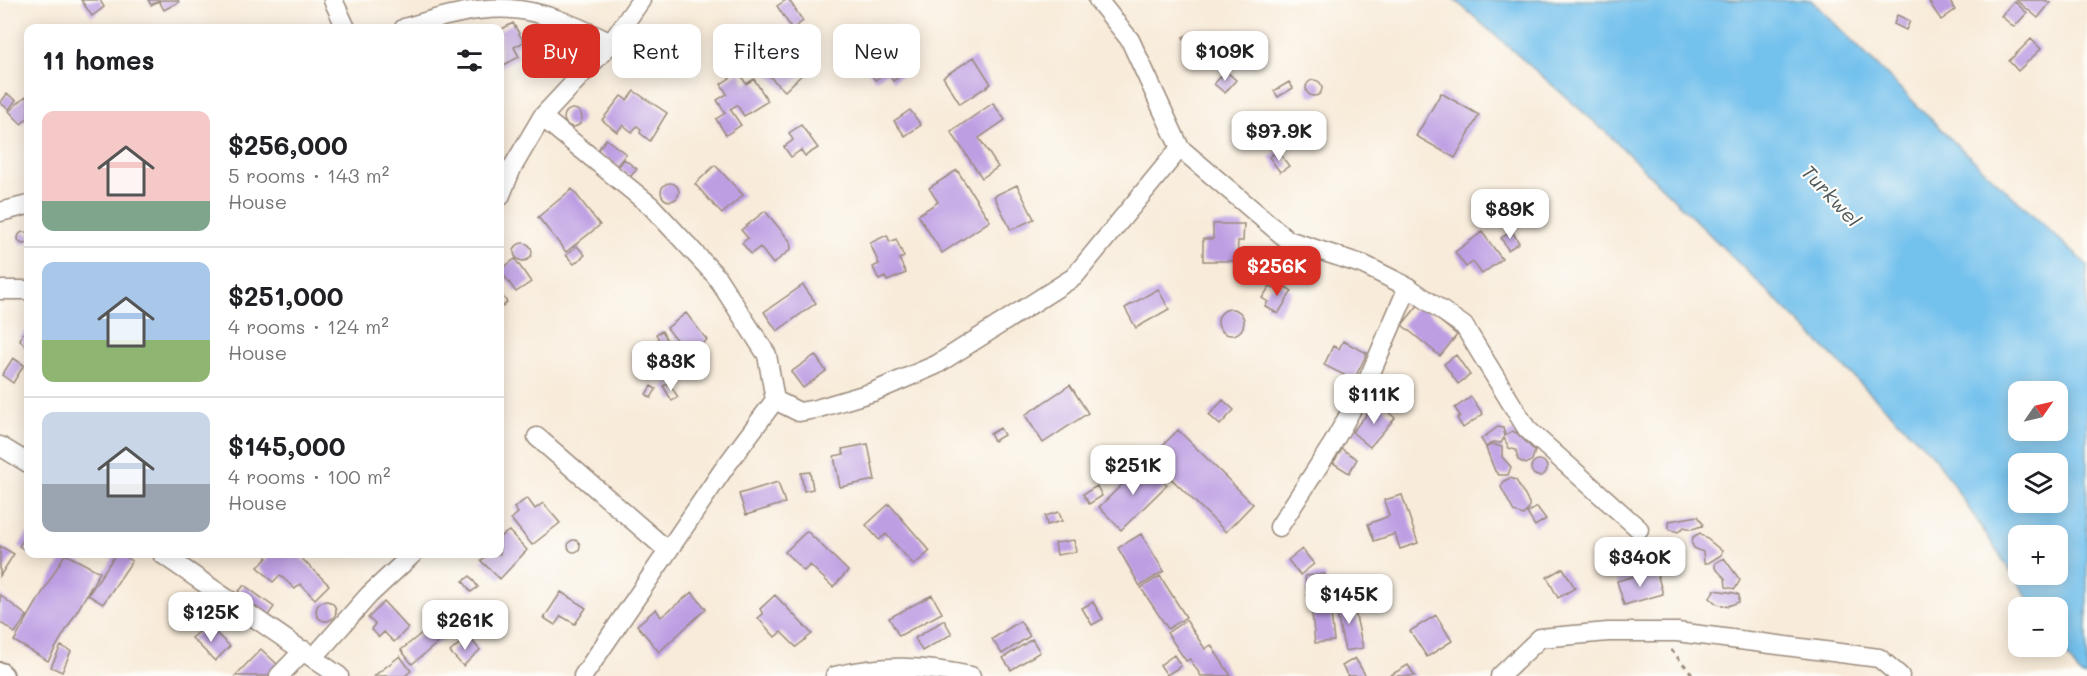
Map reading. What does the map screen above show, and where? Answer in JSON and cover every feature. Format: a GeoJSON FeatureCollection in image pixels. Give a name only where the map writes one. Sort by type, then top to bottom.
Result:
{"type":"FeatureCollection","features":[{"type":"Feature","properties":{"kind":"street"},"geometry":{"type":"LineString","coordinates":[[333,0],[344,24]]}},
{"type":"Feature","properties":{"kind":"street"},"geometry":{"type":"LineString","coordinates":[[504,187],[512,168],[542,117],[611,42],[641,0]]}},
{"type":"Feature","properties":{"kind":"street"},"geometry":{"type":"LineString","coordinates":[[1098,0],[1130,40],[1180,148],[1288,240],[1364,265],[1408,286],[1464,326],[1527,429],[1639,530]]}},
{"type":"Feature","properties":{"kind":"street"},"geometry":{"type":"LineString","coordinates":[[418,24],[479,6],[501,4],[540,10],[574,21],[611,42]]}},
{"type":"Feature","properties":{"kind":"street"},"geometry":{"type":"LineString","coordinates":[[542,117],[651,206],[716,276],[767,355],[775,400],[667,550],[583,676]]}},
{"type":"Feature","properties":{"kind":"street"},"geometry":{"type":"LineString","coordinates":[[775,400],[799,412],[816,409],[873,392],[936,365],[1074,277],[1180,148]]}},
{"type":"Feature","properties":{"kind":"street"},"geometry":{"type":"LineString","coordinates":[[0,212],[24,206]]}},
{"type":"Feature","properties":{"kind":"street"},"geometry":{"type":"LineString","coordinates":[[1279,527],[1332,445],[1367,382],[1408,286]]}},
{"type":"Feature","properties":{"kind":"street"},"geometry":{"type":"LineString","coordinates":[[0,290],[24,290]]}},
{"type":"Feature","properties":{"kind":"street"},"geometry":{"type":"LineString","coordinates":[[537,437],[667,550]]}},
{"type":"Feature","properties":{"kind":"street"},"geometry":{"type":"LineString","coordinates":[[0,446],[24,461]]}},
{"type":"Feature","properties":{"kind":"street"},"geometry":{"type":"LineString","coordinates":[[168,558],[309,653],[339,676]]}},
{"type":"Feature","properties":{"kind":"street"},"geometry":{"type":"LineString","coordinates":[[279,676],[309,653],[409,558]]}},
{"type":"Feature","properties":{"kind":"street"},"geometry":{"type":"LineString","coordinates":[[1500,676],[1540,638],[1656,632],[1677,632],[1879,658],[1900,676]]}},
{"type":"Feature","properties":{"kind":"street"},"geometry":{"type":"LineString","coordinates":[[835,676],[892,666],[937,669],[971,676]]}},
{"type":"Feature","properties":{"kind":"path"},"geometry":{"type":"LineString","coordinates":[[1656,632],[1694,676]]}},
{"type":"Feature","properties":{"kind":"water","name":"Turkwel"},"geometry":{"type":"Polygon","coordinates":[[[1455,0],[1811,0],[1954,142],[2087,265],[2087,676],[2081,676],[2067,657],[2068,597],[2027,597],[2019,585],[2068,585],[2068,525],[2008,525],[2008,568],[1935,457],[1606,132],[1455,0]]]}},
{"type":"Feature","properties":{"kind":"building"},"geometry":{"type":"Polygon","coordinates":[[[81,0],[100,0],[104,7],[92,16],[81,0]]]}},
{"type":"Feature","properties":{"kind":"building"},"geometry":{"type":"Polygon","coordinates":[[[148,0],[178,0],[179,2],[164,10],[159,1],[151,5],[148,0]]]}},
{"type":"Feature","properties":{"kind":"building"},"geometry":{"type":"Polygon","coordinates":[[[789,0],[803,21],[799,24],[789,24],[777,6],[789,0]]]}},
{"type":"Feature","properties":{"kind":"building"},"geometry":{"type":"Polygon","coordinates":[[[1949,0],[1955,10],[1941,20],[1929,2],[1949,0]]]}},
{"type":"Feature","properties":{"kind":"building"},"geometry":{"type":"Polygon","coordinates":[[[2016,0],[2045,0],[2050,3],[2038,18],[2016,0]]]}},
{"type":"Feature","properties":{"kind":"building"},"geometry":{"type":"Polygon","coordinates":[[[2014,1],[2027,13],[2014,27],[2001,16],[2014,1]]]}},
{"type":"Feature","properties":{"kind":"building"},"geometry":{"type":"Polygon","coordinates":[[[1897,15],[1910,21],[1906,30],[1894,24],[1897,15]]]}},
{"type":"Feature","properties":{"kind":"building"},"geometry":{"type":"Polygon","coordinates":[[[513,23],[522,39],[522,43],[514,47],[519,57],[504,65],[504,28],[513,23]]]}},
{"type":"Feature","properties":{"kind":"building"},"geometry":{"type":"Polygon","coordinates":[[[1201,30],[1210,53],[1192,60],[1183,37],[1201,30]]]}},
{"type":"Feature","properties":{"kind":"building"},"geometry":{"type":"Polygon","coordinates":[[[2031,39],[2041,49],[2018,71],[2009,61],[2031,39]]]}},
{"type":"Feature","properties":{"kind":"building"},"geometry":{"type":"Polygon","coordinates":[[[974,57],[991,84],[960,104],[943,77],[974,57]]]}},
{"type":"Feature","properties":{"kind":"building"},"geometry":{"type":"Polygon","coordinates":[[[1226,71],[1236,80],[1225,93],[1214,84],[1226,71]]]}},
{"type":"Feature","properties":{"kind":"building"},"geometry":{"type":"Polygon","coordinates":[[[730,78],[742,78],[746,84],[754,79],[768,101],[744,116],[737,105],[730,109],[741,125],[726,135],[716,119],[725,113],[717,100],[727,94],[721,84],[730,78]]]}},
{"type":"Feature","properties":{"kind":"building"},"geometry":{"type":"Polygon","coordinates":[[[771,78],[798,78],[785,91],[771,78]]]}},
{"type":"Feature","properties":{"kind":"building"},"geometry":{"type":"Polygon","coordinates":[[[1311,80],[1317,80],[1322,88],[1320,94],[1311,96],[1306,91],[1306,85],[1311,80]]]}},
{"type":"Feature","properties":{"kind":"building"},"geometry":{"type":"Polygon","coordinates":[[[1289,82],[1293,88],[1278,97],[1274,91],[1289,82]]]}},
{"type":"Feature","properties":{"kind":"building"},"geometry":{"type":"Polygon","coordinates":[[[634,91],[667,113],[650,141],[640,133],[641,129],[637,126],[632,132],[623,125],[617,132],[602,120],[621,96],[627,100],[634,91]]]}},
{"type":"Feature","properties":{"kind":"building"},"geometry":{"type":"Polygon","coordinates":[[[1441,93],[1479,115],[1455,158],[1416,136],[1441,93]]]}},
{"type":"Feature","properties":{"kind":"building"},"geometry":{"type":"Polygon","coordinates":[[[7,94],[16,100],[9,109],[0,103],[7,94]]]}},
{"type":"Feature","properties":{"kind":"building"},"geometry":{"type":"Polygon","coordinates":[[[24,98],[24,121],[21,124],[9,111],[24,98]]]}},
{"type":"Feature","properties":{"kind":"building"},"geometry":{"type":"Polygon","coordinates":[[[993,103],[1005,120],[979,138],[998,167],[982,178],[951,132],[993,103]]]}},
{"type":"Feature","properties":{"kind":"building"},"geometry":{"type":"Polygon","coordinates":[[[573,109],[579,112],[582,118],[579,124],[573,127],[567,124],[564,118],[567,112],[573,109]]]}},
{"type":"Feature","properties":{"kind":"building"},"geometry":{"type":"Polygon","coordinates":[[[910,110],[921,125],[905,136],[894,121],[910,110]]]}},
{"type":"Feature","properties":{"kind":"building"},"geometry":{"type":"Polygon","coordinates":[[[801,125],[818,148],[805,156],[801,150],[791,157],[784,147],[793,140],[789,133],[801,125]]]}},
{"type":"Feature","properties":{"kind":"building"},"geometry":{"type":"Polygon","coordinates":[[[606,139],[626,154],[617,166],[597,151],[606,139]]]}},
{"type":"Feature","properties":{"kind":"building"},"geometry":{"type":"Polygon","coordinates":[[[1278,151],[1289,166],[1280,172],[1269,157],[1278,151]]]}},
{"type":"Feature","properties":{"kind":"building"},"geometry":{"type":"Polygon","coordinates":[[[624,159],[637,169],[630,177],[618,167],[624,159]]]}},
{"type":"Feature","properties":{"kind":"building"},"geometry":{"type":"Polygon","coordinates":[[[715,165],[743,195],[722,214],[695,184],[715,165]]]}},
{"type":"Feature","properties":{"kind":"building"},"geometry":{"type":"Polygon","coordinates":[[[957,170],[990,221],[942,253],[918,215],[938,202],[929,188],[957,170]]]}},
{"type":"Feature","properties":{"kind":"building"},"geometry":{"type":"Polygon","coordinates":[[[666,183],[674,183],[679,188],[677,199],[666,201],[661,196],[661,188],[666,183]]]}},
{"type":"Feature","properties":{"kind":"building"},"geometry":{"type":"Polygon","coordinates":[[[1017,185],[1034,219],[1011,230],[994,196],[1017,185]]]}},
{"type":"Feature","properties":{"kind":"building"},"geometry":{"type":"Polygon","coordinates":[[[572,189],[600,225],[566,252],[538,217],[572,189]]]}},
{"type":"Feature","properties":{"kind":"building"},"geometry":{"type":"Polygon","coordinates":[[[765,211],[790,241],[791,249],[773,264],[760,247],[751,254],[742,243],[748,238],[741,230],[765,211]]]}},
{"type":"Feature","properties":{"kind":"building"},"geometry":{"type":"Polygon","coordinates":[[[1213,224],[1244,224],[1243,241],[1238,241],[1237,261],[1203,261],[1203,239],[1213,239],[1213,224]]]}},
{"type":"Feature","properties":{"kind":"building"},"geometry":{"type":"Polygon","coordinates":[[[1512,231],[1519,243],[1508,250],[1501,238],[1512,231]]]}},
{"type":"Feature","properties":{"kind":"building"},"geometry":{"type":"Polygon","coordinates":[[[24,232],[24,244],[18,240],[24,232]]]}},
{"type":"Feature","properties":{"kind":"building"},"geometry":{"type":"Polygon","coordinates":[[[1482,232],[1502,259],[1482,274],[1473,262],[1466,267],[1455,252],[1482,232]]]}},
{"type":"Feature","properties":{"kind":"building"},"geometry":{"type":"Polygon","coordinates":[[[887,235],[890,242],[896,239],[904,257],[899,259],[906,273],[887,281],[885,277],[879,280],[873,267],[879,264],[870,243],[887,235]]]}},
{"type":"Feature","properties":{"kind":"building"},"geometry":{"type":"Polygon","coordinates":[[[519,243],[527,243],[532,248],[530,259],[519,261],[514,256],[514,248],[519,243]]]}},
{"type":"Feature","properties":{"kind":"building"},"geometry":{"type":"Polygon","coordinates":[[[577,246],[585,255],[574,264],[566,255],[577,246]]]}},
{"type":"Feature","properties":{"kind":"building"},"geometry":{"type":"Polygon","coordinates":[[[515,259],[531,282],[516,292],[504,276],[504,267],[515,259]]]}},
{"type":"Feature","properties":{"kind":"building"},"geometry":{"type":"Polygon","coordinates":[[[1251,260],[1256,262],[1258,267],[1256,272],[1251,274],[1246,272],[1244,267],[1246,262],[1251,260]]]}},
{"type":"Feature","properties":{"kind":"building"},"geometry":{"type":"Polygon","coordinates":[[[1278,282],[1292,291],[1278,314],[1265,306],[1268,302],[1262,298],[1270,286],[1274,288],[1278,282]]]}},
{"type":"Feature","properties":{"kind":"building"},"geometry":{"type":"Polygon","coordinates":[[[803,285],[816,303],[777,331],[764,312],[803,285]]]}},
{"type":"Feature","properties":{"kind":"building"},"geometry":{"type":"Polygon","coordinates":[[[1158,289],[1169,309],[1136,328],[1125,308],[1158,289]]]}},
{"type":"Feature","properties":{"kind":"building"},"geometry":{"type":"Polygon","coordinates":[[[1419,304],[1457,335],[1440,356],[1402,325],[1419,304]]]}},
{"type":"Feature","properties":{"kind":"building"},"geometry":{"type":"Polygon","coordinates":[[[1231,309],[1240,313],[1244,322],[1240,331],[1231,335],[1222,331],[1218,322],[1222,313],[1231,309]]]}},
{"type":"Feature","properties":{"kind":"building"},"geometry":{"type":"Polygon","coordinates":[[[686,313],[707,340],[688,355],[667,328],[686,313]]]}},
{"type":"Feature","properties":{"kind":"building"},"geometry":{"type":"Polygon","coordinates":[[[662,331],[677,358],[671,362],[656,334],[662,331]]]}},
{"type":"Feature","properties":{"kind":"building"},"geometry":{"type":"Polygon","coordinates":[[[24,333],[24,344],[20,340],[24,333]]]}},
{"type":"Feature","properties":{"kind":"building"},"geometry":{"type":"Polygon","coordinates":[[[1343,341],[1367,353],[1354,380],[1324,365],[1333,346],[1339,349],[1343,341]]]}},
{"type":"Feature","properties":{"kind":"building"},"geometry":{"type":"Polygon","coordinates":[[[815,355],[826,371],[803,388],[791,372],[815,355]]]}},
{"type":"Feature","properties":{"kind":"building"},"geometry":{"type":"Polygon","coordinates":[[[1456,355],[1470,375],[1458,384],[1444,364],[1456,355]]]}},
{"type":"Feature","properties":{"kind":"building"},"geometry":{"type":"Polygon","coordinates":[[[13,358],[24,365],[13,383],[2,375],[13,358]]]}},
{"type":"Feature","properties":{"kind":"building"},"geometry":{"type":"Polygon","coordinates":[[[669,383],[678,397],[672,401],[663,386],[669,383]]]}},
{"type":"Feature","properties":{"kind":"building"},"geometry":{"type":"Polygon","coordinates":[[[1070,385],[1088,413],[1043,443],[1025,415],[1070,385]]]}},
{"type":"Feature","properties":{"kind":"building"},"geometry":{"type":"Polygon","coordinates":[[[651,386],[656,389],[651,398],[646,394],[651,386]]]}},
{"type":"Feature","properties":{"kind":"building"},"geometry":{"type":"Polygon","coordinates":[[[1471,397],[1483,414],[1463,428],[1457,418],[1460,416],[1455,408],[1471,397]]]}},
{"type":"Feature","properties":{"kind":"building"},"geometry":{"type":"Polygon","coordinates":[[[1223,400],[1234,410],[1220,425],[1209,415],[1223,400]]]}},
{"type":"Feature","properties":{"kind":"building"},"geometry":{"type":"Polygon","coordinates":[[[1377,402],[1395,418],[1370,447],[1352,432],[1377,402]]]}},
{"type":"Feature","properties":{"kind":"building"},"geometry":{"type":"Polygon","coordinates":[[[1498,427],[1503,428],[1505,436],[1512,431],[1517,433],[1535,451],[1532,460],[1526,464],[1518,460],[1516,450],[1509,448],[1504,438],[1501,443],[1493,442],[1486,447],[1481,439],[1498,427]]]}},
{"type":"Feature","properties":{"kind":"building"},"geometry":{"type":"Polygon","coordinates":[[[1000,428],[1004,435],[994,441],[990,434],[1000,428]]]}},
{"type":"Feature","properties":{"kind":"building"},"geometry":{"type":"Polygon","coordinates":[[[1178,430],[1253,504],[1226,532],[1150,458],[1178,430]]]}},
{"type":"Feature","properties":{"kind":"building"},"geometry":{"type":"Polygon","coordinates":[[[868,444],[875,480],[840,487],[834,456],[844,454],[842,449],[868,444]]]}},
{"type":"Feature","properties":{"kind":"building"},"geometry":{"type":"Polygon","coordinates":[[[1492,444],[1502,447],[1502,457],[1511,467],[1508,475],[1499,475],[1495,471],[1486,448],[1492,444]]]}},
{"type":"Feature","properties":{"kind":"building"},"geometry":{"type":"Polygon","coordinates":[[[1342,449],[1357,459],[1349,473],[1333,463],[1342,449]]]}},
{"type":"Feature","properties":{"kind":"building"},"geometry":{"type":"Polygon","coordinates":[[[1536,460],[1542,460],[1547,468],[1545,474],[1536,476],[1531,471],[1531,465],[1536,460]]]}},
{"type":"Feature","properties":{"kind":"building"},"geometry":{"type":"Polygon","coordinates":[[[1145,462],[1167,485],[1121,530],[1099,507],[1145,462]]]}},
{"type":"Feature","properties":{"kind":"building"},"geometry":{"type":"Polygon","coordinates":[[[810,472],[813,489],[804,491],[801,473],[810,472]]]}},
{"type":"Feature","properties":{"kind":"building"},"geometry":{"type":"Polygon","coordinates":[[[1510,478],[1516,480],[1529,503],[1529,509],[1523,515],[1514,512],[1501,487],[1504,481],[1510,478]]]}},
{"type":"Feature","properties":{"kind":"building"},"geometry":{"type":"Polygon","coordinates":[[[778,482],[785,503],[746,515],[739,494],[778,482]]]}},
{"type":"Feature","properties":{"kind":"building"},"geometry":{"type":"Polygon","coordinates":[[[1097,486],[1102,496],[1089,504],[1083,494],[1097,486]]]}},
{"type":"Feature","properties":{"kind":"building"},"geometry":{"type":"Polygon","coordinates":[[[1402,495],[1418,543],[1400,549],[1395,534],[1374,541],[1368,524],[1389,516],[1384,500],[1402,495]]]}},
{"type":"Feature","properties":{"kind":"building"},"geometry":{"type":"Polygon","coordinates":[[[527,498],[535,509],[543,503],[560,523],[532,545],[511,519],[518,513],[514,508],[527,498]]]}},
{"type":"Feature","properties":{"kind":"building"},"geometry":{"type":"Polygon","coordinates":[[[889,504],[930,551],[914,565],[886,534],[879,540],[866,525],[889,504]]]}},
{"type":"Feature","properties":{"kind":"building"},"geometry":{"type":"Polygon","coordinates":[[[1537,507],[1546,519],[1535,526],[1527,513],[1537,507]]]}},
{"type":"Feature","properties":{"kind":"building"},"geometry":{"type":"Polygon","coordinates":[[[1059,512],[1062,521],[1047,525],[1045,516],[1059,512]]]}},
{"type":"Feature","properties":{"kind":"building"},"geometry":{"type":"Polygon","coordinates":[[[1698,516],[1702,526],[1692,529],[1684,527],[1678,532],[1669,529],[1669,521],[1698,516]]]}},
{"type":"Feature","properties":{"kind":"building"},"geometry":{"type":"Polygon","coordinates":[[[509,531],[527,550],[500,579],[481,561],[484,558],[504,558],[504,534],[509,531]]]}},
{"type":"Feature","properties":{"kind":"building"},"geometry":{"type":"Polygon","coordinates":[[[807,531],[848,571],[833,587],[810,565],[804,571],[785,552],[807,531]]]}},
{"type":"Feature","properties":{"kind":"building"},"geometry":{"type":"Polygon","coordinates":[[[1700,533],[1722,551],[1721,555],[1708,563],[1704,563],[1703,552],[1694,548],[1692,544],[1693,537],[1700,533]]]}},
{"type":"Feature","properties":{"kind":"building"},"geometry":{"type":"Polygon","coordinates":[[[1141,534],[1164,571],[1140,586],[1118,548],[1141,534]]]}},
{"type":"Feature","properties":{"kind":"building"},"geometry":{"type":"Polygon","coordinates":[[[24,538],[24,549],[19,546],[24,538]]]}},
{"type":"Feature","properties":{"kind":"building"},"geometry":{"type":"Polygon","coordinates":[[[574,540],[580,546],[574,552],[568,546],[574,540]]]}},
{"type":"Feature","properties":{"kind":"building"},"geometry":{"type":"Polygon","coordinates":[[[1074,540],[1076,552],[1057,555],[1055,543],[1074,540]]]}},
{"type":"Feature","properties":{"kind":"building"},"geometry":{"type":"Polygon","coordinates":[[[0,546],[14,554],[0,576],[0,546]]]}},
{"type":"Feature","properties":{"kind":"building"},"geometry":{"type":"Polygon","coordinates":[[[1302,549],[1314,564],[1300,575],[1288,560],[1302,549]]]}},
{"type":"Feature","properties":{"kind":"building"},"geometry":{"type":"Polygon","coordinates":[[[63,558],[73,558],[100,572],[48,661],[14,641],[63,558]]]}},
{"type":"Feature","properties":{"kind":"building"},"geometry":{"type":"Polygon","coordinates":[[[113,558],[127,558],[132,561],[103,604],[88,595],[113,558]]]}},
{"type":"Feature","properties":{"kind":"building"},"geometry":{"type":"Polygon","coordinates":[[[267,558],[301,558],[329,585],[315,599],[300,584],[295,589],[280,575],[273,582],[258,567],[267,558]]]}},
{"type":"Feature","properties":{"kind":"building"},"geometry":{"type":"Polygon","coordinates":[[[1724,558],[1740,580],[1735,589],[1726,587],[1725,578],[1715,568],[1715,563],[1724,558]]]}},
{"type":"Feature","properties":{"kind":"building"},"geometry":{"type":"Polygon","coordinates":[[[1563,568],[1575,588],[1558,598],[1547,577],[1563,568]]]}},
{"type":"Feature","properties":{"kind":"building"},"geometry":{"type":"Polygon","coordinates":[[[1656,570],[1663,594],[1624,605],[1617,581],[1656,570]]]}},
{"type":"Feature","properties":{"kind":"building"},"geometry":{"type":"Polygon","coordinates":[[[1325,574],[1327,593],[1307,595],[1305,576],[1325,574]]]}},
{"type":"Feature","properties":{"kind":"building"},"geometry":{"type":"Polygon","coordinates":[[[470,576],[478,587],[471,592],[463,581],[470,576]]]}},
{"type":"Feature","properties":{"kind":"building"},"geometry":{"type":"Polygon","coordinates":[[[1160,576],[1186,617],[1168,629],[1141,588],[1160,576]]]}},
{"type":"Feature","properties":{"kind":"building"},"geometry":{"type":"Polygon","coordinates":[[[244,585],[274,607],[266,618],[236,595],[244,585]]]}},
{"type":"Feature","properties":{"kind":"building"},"geometry":{"type":"Polygon","coordinates":[[[1714,590],[1735,593],[1739,595],[1739,602],[1728,606],[1717,604],[1710,598],[1714,590]]]}},
{"type":"Feature","properties":{"kind":"building"},"geometry":{"type":"Polygon","coordinates":[[[561,592],[586,608],[575,624],[561,616],[555,625],[544,618],[561,592]]]}},
{"type":"Feature","properties":{"kind":"building"},"geometry":{"type":"Polygon","coordinates":[[[692,592],[706,609],[659,652],[637,625],[656,609],[661,617],[692,592]]]}},
{"type":"Feature","properties":{"kind":"building"},"geometry":{"type":"Polygon","coordinates":[[[0,595],[27,616],[15,633],[0,622],[0,595]]]}},
{"type":"Feature","properties":{"kind":"building"},"geometry":{"type":"Polygon","coordinates":[[[775,595],[812,634],[796,647],[781,632],[775,637],[758,618],[763,614],[760,609],[775,595]]]}},
{"type":"Feature","properties":{"kind":"building"},"geometry":{"type":"Polygon","coordinates":[[[932,595],[942,613],[899,636],[889,618],[932,595]]]}},
{"type":"Feature","properties":{"kind":"building"},"geometry":{"type":"Polygon","coordinates":[[[1352,598],[1363,648],[1345,651],[1334,602],[1352,598]]]}},
{"type":"Feature","properties":{"kind":"building"},"geometry":{"type":"Polygon","coordinates":[[[326,601],[333,604],[336,611],[333,618],[326,621],[319,618],[316,611],[319,604],[326,601]]]}},
{"type":"Feature","properties":{"kind":"building"},"geometry":{"type":"Polygon","coordinates":[[[1330,601],[1334,641],[1315,643],[1311,603],[1330,601]]]}},
{"type":"Feature","properties":{"kind":"building"},"geometry":{"type":"Polygon","coordinates":[[[384,602],[408,628],[394,642],[384,632],[379,637],[371,629],[375,624],[368,618],[384,602]]]}},
{"type":"Feature","properties":{"kind":"building"},"geometry":{"type":"Polygon","coordinates":[[[1093,602],[1103,619],[1092,625],[1082,608],[1093,602]]]}},
{"type":"Feature","properties":{"kind":"building"},"geometry":{"type":"Polygon","coordinates":[[[450,610],[461,624],[412,664],[401,650],[450,610]]]}},
{"type":"Feature","properties":{"kind":"building"},"geometry":{"type":"Polygon","coordinates":[[[1436,615],[1452,641],[1427,657],[1410,631],[1436,615]]]}},
{"type":"Feature","properties":{"kind":"building"},"geometry":{"type":"Polygon","coordinates":[[[496,618],[501,624],[495,631],[489,625],[496,618]]]}},
{"type":"Feature","properties":{"kind":"building"},"geometry":{"type":"Polygon","coordinates":[[[944,620],[952,634],[922,651],[915,638],[944,620]]]}},
{"type":"Feature","properties":{"kind":"building"},"geometry":{"type":"Polygon","coordinates":[[[1186,620],[1205,649],[1211,645],[1231,676],[1201,676],[1190,659],[1186,661],[1167,633],[1186,620]]]}},
{"type":"Feature","properties":{"kind":"building"},"geometry":{"type":"Polygon","coordinates":[[[1020,621],[1030,636],[1002,654],[992,639],[1020,621]]]}},
{"type":"Feature","properties":{"kind":"building"},"geometry":{"type":"Polygon","coordinates":[[[207,625],[230,646],[215,661],[192,638],[207,625]]]}},
{"type":"Feature","properties":{"kind":"building"},"geometry":{"type":"Polygon","coordinates":[[[468,636],[480,650],[463,666],[450,652],[468,636]]]}},
{"type":"Feature","properties":{"kind":"building"},"geometry":{"type":"Polygon","coordinates":[[[1032,639],[1040,652],[1011,670],[1003,658],[1032,639]]]}},
{"type":"Feature","properties":{"kind":"building"},"geometry":{"type":"Polygon","coordinates":[[[61,646],[71,651],[62,672],[51,667],[61,646]]]}},
{"type":"Feature","properties":{"kind":"building"},"geometry":{"type":"Polygon","coordinates":[[[261,649],[278,665],[267,676],[235,676],[261,649]]]}},
{"type":"Feature","properties":{"kind":"building"},"geometry":{"type":"Polygon","coordinates":[[[1174,655],[1181,666],[1167,675],[1160,665],[1174,655]]]}},
{"type":"Feature","properties":{"kind":"building"},"geometry":{"type":"Polygon","coordinates":[[[400,656],[411,671],[405,676],[374,676],[400,656]]]}},
{"type":"Feature","properties":{"kind":"building"},"geometry":{"type":"Polygon","coordinates":[[[1355,658],[1366,676],[1348,676],[1342,666],[1355,658]]]}},
{"type":"Feature","properties":{"kind":"building"},"geometry":{"type":"Polygon","coordinates":[[[1408,665],[1415,676],[1389,676],[1408,665]]]}}]}
